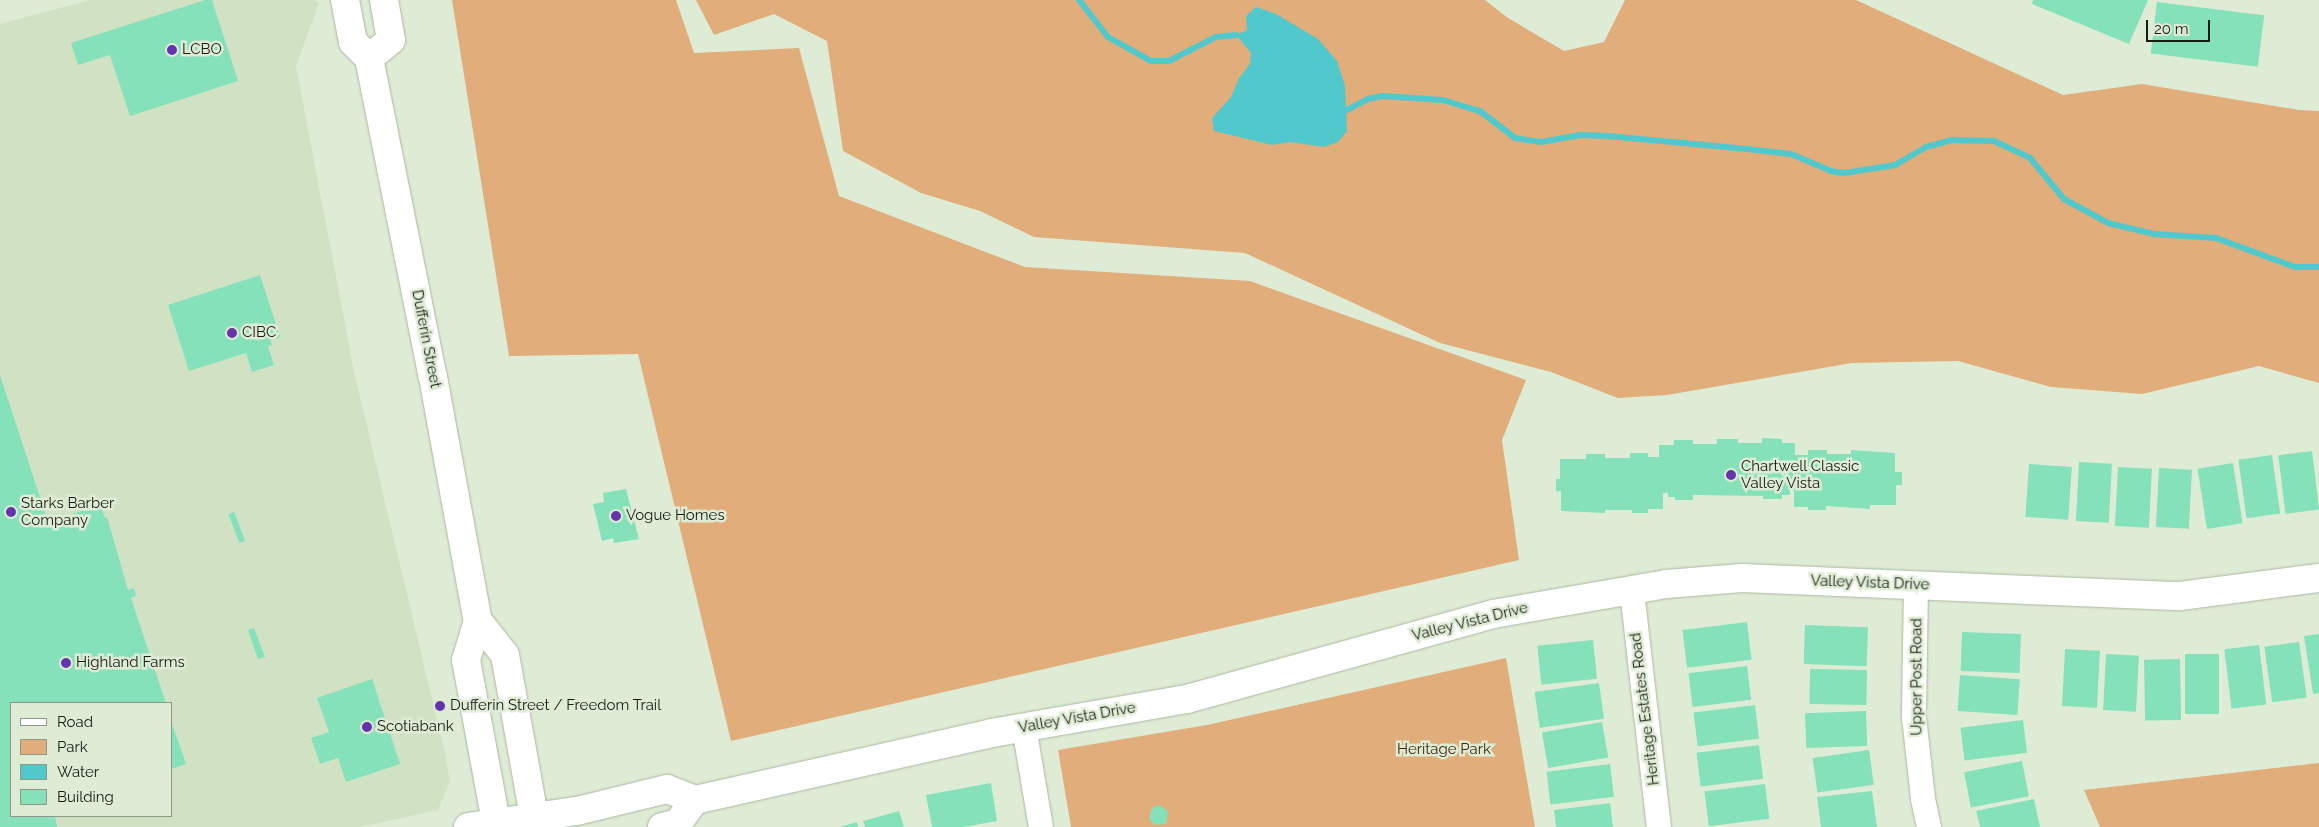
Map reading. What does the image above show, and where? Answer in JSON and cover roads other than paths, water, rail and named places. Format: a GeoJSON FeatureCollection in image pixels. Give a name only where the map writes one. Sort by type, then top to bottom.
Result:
{"type":"FeatureCollection","features":[{"type":"Feature","properties":{"kind":"street"},"geometry":{"type":"LineString","coordinates":[[345,0],[353,42],[369,58],[391,40],[384,0]]}},
{"type":"Feature","properties":{"kind":"street","name":"Dufferin Street"},"geometry":{"type":"LineString","coordinates":[[369,58],[433,377],[478,622],[504,655],[535,822]]}},
{"type":"Feature","properties":{"kind":"street","name":"Valley Vista Drive"},"geometry":{"type":"LineString","coordinates":[[695,800],[1024,727],[1187,699],[1493,614],[1666,584],[1735,578],[2180,596],[2319,578]]}},
{"type":"Feature","properties":{"kind":"street","name":"Upper Post Road"},"geometry":{"type":"LineString","coordinates":[[1916,585],[1914,717],[1923,798],[1929,827]]}},
{"type":"Feature","properties":{"kind":"street","name":"Heritage Estates Road"},"geometry":{"type":"LineString","coordinates":[[1632,591],[1659,827]]}},
{"type":"Feature","properties":{"kind":"street","name":"Dufferin Street"},"geometry":{"type":"LineString","coordinates":[[478,622],[466,660],[497,825]]}},
{"type":"Feature","properties":{"kind":"street"},"geometry":{"type":"LineString","coordinates":[[1024,727],[1041,827]]}},
{"type":"Feature","properties":{"kind":"street"},"geometry":{"type":"LineString","coordinates":[[468,827],[535,822],[668,789],[695,800],[678,823],[662,827]]}},
{"type":"Feature","properties":{"kind":"water"},"geometry":{"type":"Polygon","coordinates":[[[1256,7],[1276,14],[1318,39],[1337,61],[1345,86],[1347,131],[1338,142],[1324,147],[1290,142],[1272,145],[1214,131],[1212,118],[1231,97],[1239,78],[1250,64],[1251,53],[1236,35],[1247,30],[1246,16],[1256,7]]]}},
{"type":"Feature","properties":{"kind":"waterway"},"geometry":{"type":"LineString","coordinates":[[1079,0],[1108,37],[1151,61],[1169,61],[1216,37],[1236,35]]}},
{"type":"Feature","properties":{"kind":"waterway"},"geometry":{"type":"LineString","coordinates":[[1345,111],[1368,99],[1382,96],[1443,100],[1480,111],[1515,138],[1541,142],[1579,135],[1608,136],[1747,149],[1791,154],[1831,171],[1844,173],[1895,165],[1926,147],[1953,140],[1994,141],[2030,158],[2064,199],[2108,223],[2154,234],[2216,238],[2295,267],[2319,267]]}},
{"type":"Feature","properties":{"kind":"place","name":"LCBO"},"geometry":{"type":"Point","coordinates":[172,50]}},
{"type":"Feature","properties":{"kind":"place","name":"CIBC"},"geometry":{"type":"Point","coordinates":[232,333]}},
{"type":"Feature","properties":{"kind":"place","name":"Chartwell Classic Valley Vista"},"geometry":{"type":"Point","coordinates":[1731,475]}},
{"type":"Feature","properties":{"kind":"place","name":"Starks Barber Company"},"geometry":{"type":"Point","coordinates":[11,512]}},
{"type":"Feature","properties":{"kind":"place","name":"Vogue Homes"},"geometry":{"type":"Point","coordinates":[616,516]}},
{"type":"Feature","properties":{"kind":"place","name":"Highland Farms"},"geometry":{"type":"Point","coordinates":[66,663]}},
{"type":"Feature","properties":{"kind":"place","name":"Dufferin Street / Freedom Trail"},"geometry":{"type":"Point","coordinates":[440,706]}},
{"type":"Feature","properties":{"kind":"place","name":"Scotiabank"},"geometry":{"type":"Point","coordinates":[367,727]}},
{"type":"Feature","properties":{"kind":"park label","name":"Heritage Park"},"geometry":{"type":"Point","coordinates":[1444,750]}}]}
